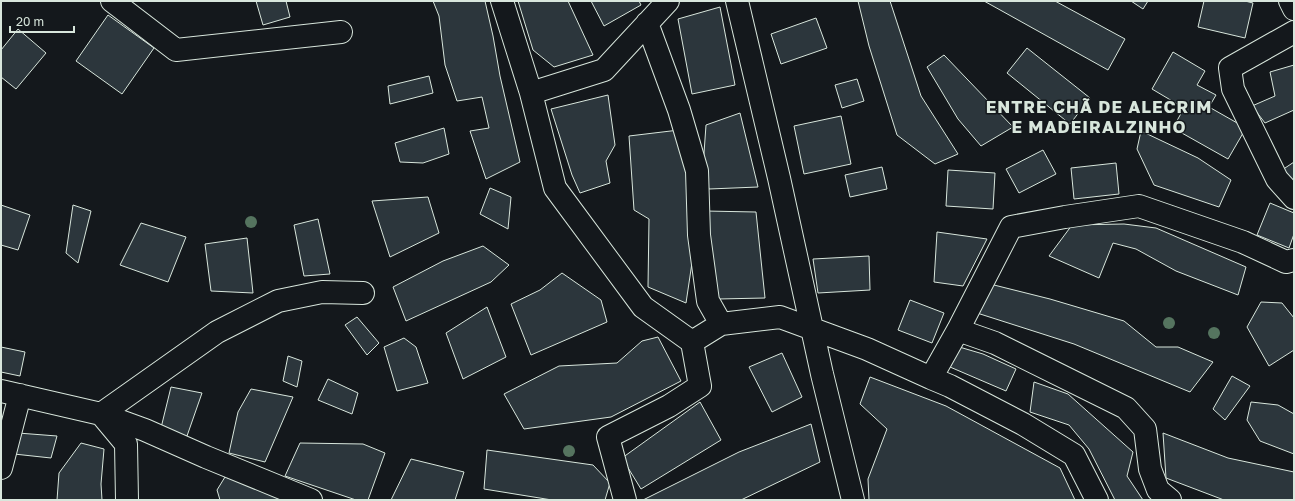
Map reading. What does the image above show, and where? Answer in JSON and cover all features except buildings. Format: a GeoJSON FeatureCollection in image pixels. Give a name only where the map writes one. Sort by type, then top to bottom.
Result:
{"type":"FeatureCollection","features":[{"type":"Feature","properties":{"kind":"street"},"geometry":{"type":"LineString","coordinates":[[112,1],[176,50],[341,32]]}},
{"type":"Feature","properties":{"kind":"street"},"geometry":{"type":"LineString","coordinates":[[502,1],[531,93],[556,188],[643,307],[692,342],[700,386],[669,406],[608,437],[625,500]]}},
{"type":"Feature","properties":{"kind":"street"},"geometry":{"type":"LineString","coordinates":[[531,93],[604,70],[668,1]]}},
{"type":"Feature","properties":{"kind":"street"},"geometry":{"type":"LineString","coordinates":[[738,1],[822,374],[853,500]]}},
{"type":"Feature","properties":{"kind":"street"},"geometry":{"type":"LineString","coordinates":[[1290,1],[1294,9]]}},
{"type":"Feature","properties":{"kind":"street"},"geometry":{"type":"LineString","coordinates":[[647,23],[680,110],[697,171],[699,235],[708,301],[721,324]]}},
{"type":"Feature","properties":{"kind":"street"},"geometry":{"type":"LineString","coordinates":[[1294,32],[1230,68],[1233,89],[1277,179],[1294,198]]}},
{"type":"Feature","properties":{"kind":"street"},"geometry":{"type":"LineString","coordinates":[[931,378],[958,330],[1011,227],[1139,206],[1242,242],[1286,262],[1294,260]]}},
{"type":"Feature","properties":{"kind":"street"},"geometry":{"type":"LineString","coordinates":[[101,414],[217,332],[278,301],[322,292],[363,293]]}},
{"type":"Feature","properties":{"kind":"street"},"geometry":{"type":"LineString","coordinates":[[692,342],[721,324],[780,317],[867,349],[950,386],[1023,424],[1074,455],[1097,500]]}},
{"type":"Feature","properties":{"kind":"street"},"geometry":{"type":"LineString","coordinates":[[958,330],[995,343],[1126,408],[1145,429],[1150,469],[1158,490],[1170,500]]}},
{"type":"Feature","properties":{"kind":"street"},"geometry":{"type":"LineString","coordinates":[[1,468],[10,393],[101,414],[145,430],[311,500]]}},
{"type":"Feature","properties":{"kind":"street"},"geometry":{"type":"LineString","coordinates":[[101,414],[126,444],[127,500]]}},
{"type":"Feature","properties":{"kind":"district","name":"ENTRE CHÃ DE ALECRIM E MADEIRALZINHO"},"geometry":{"type":"Point","coordinates":[1099,116]}}]}
